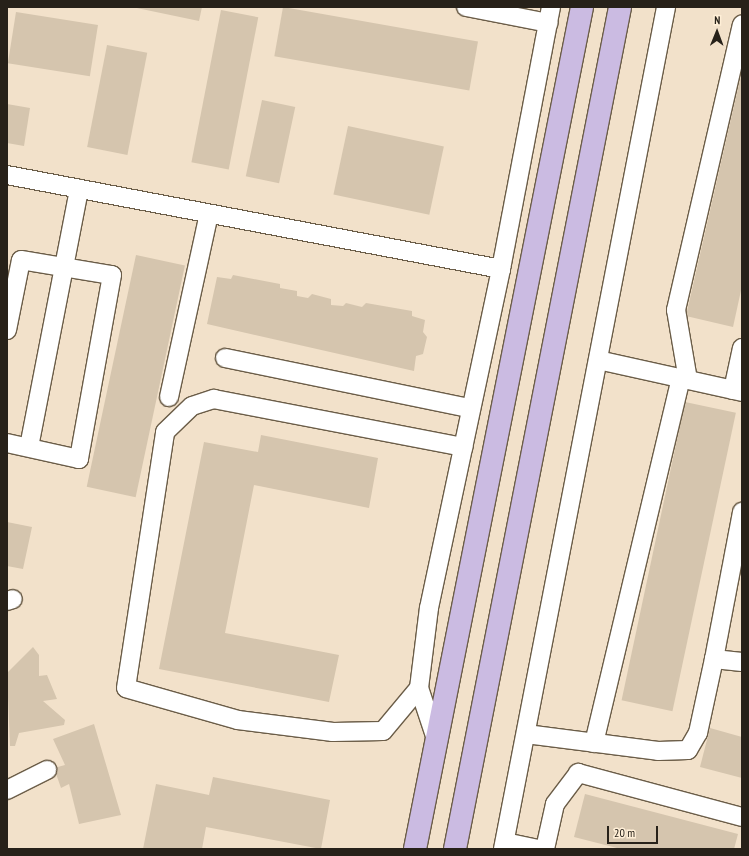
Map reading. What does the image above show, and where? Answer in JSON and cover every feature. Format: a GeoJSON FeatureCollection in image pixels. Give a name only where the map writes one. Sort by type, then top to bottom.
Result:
{"type":"FeatureCollection","features":[{"type":"Feature","properties":{"kind":"main road"},"geometry":{"type":"LineString","coordinates":[[415,849],[582,7]]}},
{"type":"Feature","properties":{"kind":"main road"},"geometry":{"type":"LineString","coordinates":[[455,849],[620,7]]}},
{"type":"Feature","properties":{"kind":"street"},"geometry":{"type":"LineString","coordinates":[[437,743],[419,688],[429,608],[463,448],[469,408],[501,269],[550,15],[466,7]]}},
{"type":"Feature","properties":{"kind":"street"},"geometry":{"type":"LineString","coordinates":[[538,849],[504,845],[666,7]]}},
{"type":"Feature","properties":{"kind":"street"},"geometry":{"type":"LineString","coordinates":[[594,743],[684,379],[676,310],[742,25]]}},
{"type":"Feature","properties":{"kind":"street"},"geometry":{"type":"LineString","coordinates":[[7,175],[501,269]]}},
{"type":"Feature","properties":{"kind":"street"},"geometry":{"type":"LineString","coordinates":[[29,447],[79,189]]}},
{"type":"Feature","properties":{"kind":"street"},"geometry":{"type":"LineString","coordinates":[[169,397],[209,214]]}},
{"type":"Feature","properties":{"kind":"street"},"geometry":{"type":"LineString","coordinates":[[7,330],[21,260],[112,275],[79,459],[7,442]]}},
{"type":"Feature","properties":{"kind":"street"},"geometry":{"type":"LineString","coordinates":[[598,360],[737,391],[742,348]]}},
{"type":"Feature","properties":{"kind":"street"},"geometry":{"type":"LineString","coordinates":[[225,358],[469,408]]}},
{"type":"Feature","properties":{"kind":"street"},"geometry":{"type":"LineString","coordinates":[[419,688],[383,731],[333,732],[238,720],[126,688],[165,432],[192,406],[214,399],[463,448]]}},
{"type":"Feature","properties":{"kind":"street"},"geometry":{"type":"LineString","coordinates":[[526,734],[658,751],[688,750],[698,733],[742,512]]}},
{"type":"Feature","properties":{"kind":"street"},"geometry":{"type":"LineString","coordinates":[[714,658],[742,662]]}},
{"type":"Feature","properties":{"kind":"street"},"geometry":{"type":"LineString","coordinates":[[7,790],[47,770]]}},
{"type":"Feature","properties":{"kind":"street"},"geometry":{"type":"LineString","coordinates":[[545,849],[555,804],[578,773],[742,817]]}},
{"type":"Feature","properties":{"kind":"building"},"geometry":{"type":"Polygon","coordinates":[[[132,7],[202,7],[199,21],[132,7]]]}},
{"type":"Feature","properties":{"kind":"building"},"geometry":{"type":"Polygon","coordinates":[[[283,7],[478,41],[469,91],[274,56],[283,7]]]}},
{"type":"Feature","properties":{"kind":"building"},"geometry":{"type":"Polygon","coordinates":[[[221,10],[258,17],[229,169],[191,162],[221,10]]]}},
{"type":"Feature","properties":{"kind":"building"},"geometry":{"type":"Polygon","coordinates":[[[16,12],[98,25],[90,76],[8,63],[16,12]]]}},
{"type":"Feature","properties":{"kind":"building"},"geometry":{"type":"Polygon","coordinates":[[[107,45],[147,53],[127,155],[87,147],[107,45]]]}},
{"type":"Feature","properties":{"kind":"building"},"geometry":{"type":"Polygon","coordinates":[[[741,75],[742,286],[733,327],[686,316],[741,75]]]}},
{"type":"Feature","properties":{"kind":"building"},"geometry":{"type":"Polygon","coordinates":[[[262,100],[295,107],[279,183],[246,176],[262,100]]]}},
{"type":"Feature","properties":{"kind":"building"},"geometry":{"type":"Polygon","coordinates":[[[7,104],[30,108],[24,146],[7,143],[7,104]]]}},
{"type":"Feature","properties":{"kind":"building"},"geometry":{"type":"Polygon","coordinates":[[[348,126],[444,146],[429,215],[333,194],[348,126]]]}},
{"type":"Feature","properties":{"kind":"building"},"geometry":{"type":"Polygon","coordinates":[[[136,255],[185,265],[136,497],[87,487],[136,255]]]}},
{"type":"Feature","properties":{"kind":"building"},"geometry":{"type":"Polygon","coordinates":[[[233,275],[280,284],[280,288],[297,291],[297,296],[308,298],[312,294],[331,299],[331,305],[343,306],[346,303],[362,307],[366,303],[412,311],[412,316],[425,320],[423,332],[427,337],[423,354],[416,356],[414,371],[207,324],[217,277],[231,279],[233,275]]]}},
{"type":"Feature","properties":{"kind":"building"},"geometry":{"type":"Polygon","coordinates":[[[685,402],[736,413],[672,711],[622,700],[685,402]]]}},
{"type":"Feature","properties":{"kind":"building"},"geometry":{"type":"Polygon","coordinates":[[[261,435],[378,458],[369,508],[254,485],[225,633],[339,655],[329,702],[159,669],[204,442],[258,452],[261,435]]]}},
{"type":"Feature","properties":{"kind":"building"},"geometry":{"type":"Polygon","coordinates":[[[7,522],[32,527],[23,569],[7,566],[7,522]]]}},
{"type":"Feature","properties":{"kind":"building"},"geometry":{"type":"Polygon","coordinates":[[[33,647],[39,655],[39,676],[47,675],[57,699],[43,701],[65,720],[64,725],[19,733],[15,746],[10,746],[7,673],[33,647]]]}},
{"type":"Feature","properties":{"kind":"building"},"geometry":{"type":"Polygon","coordinates":[[[94,724],[121,815],[79,824],[69,784],[61,788],[54,768],[65,765],[53,739],[94,724]]]}},
{"type":"Feature","properties":{"kind":"building"},"geometry":{"type":"Polygon","coordinates":[[[710,728],[742,737],[742,778],[700,767],[710,728]]]}},
{"type":"Feature","properties":{"kind":"building"},"geometry":{"type":"Polygon","coordinates":[[[213,777],[330,800],[321,849],[206,827],[202,849],[143,849],[156,784],[209,795],[213,777]]]}},
{"type":"Feature","properties":{"kind":"building"},"geometry":{"type":"Polygon","coordinates":[[[585,794],[738,834],[734,849],[621,849],[574,837],[585,794]]]}}]}
